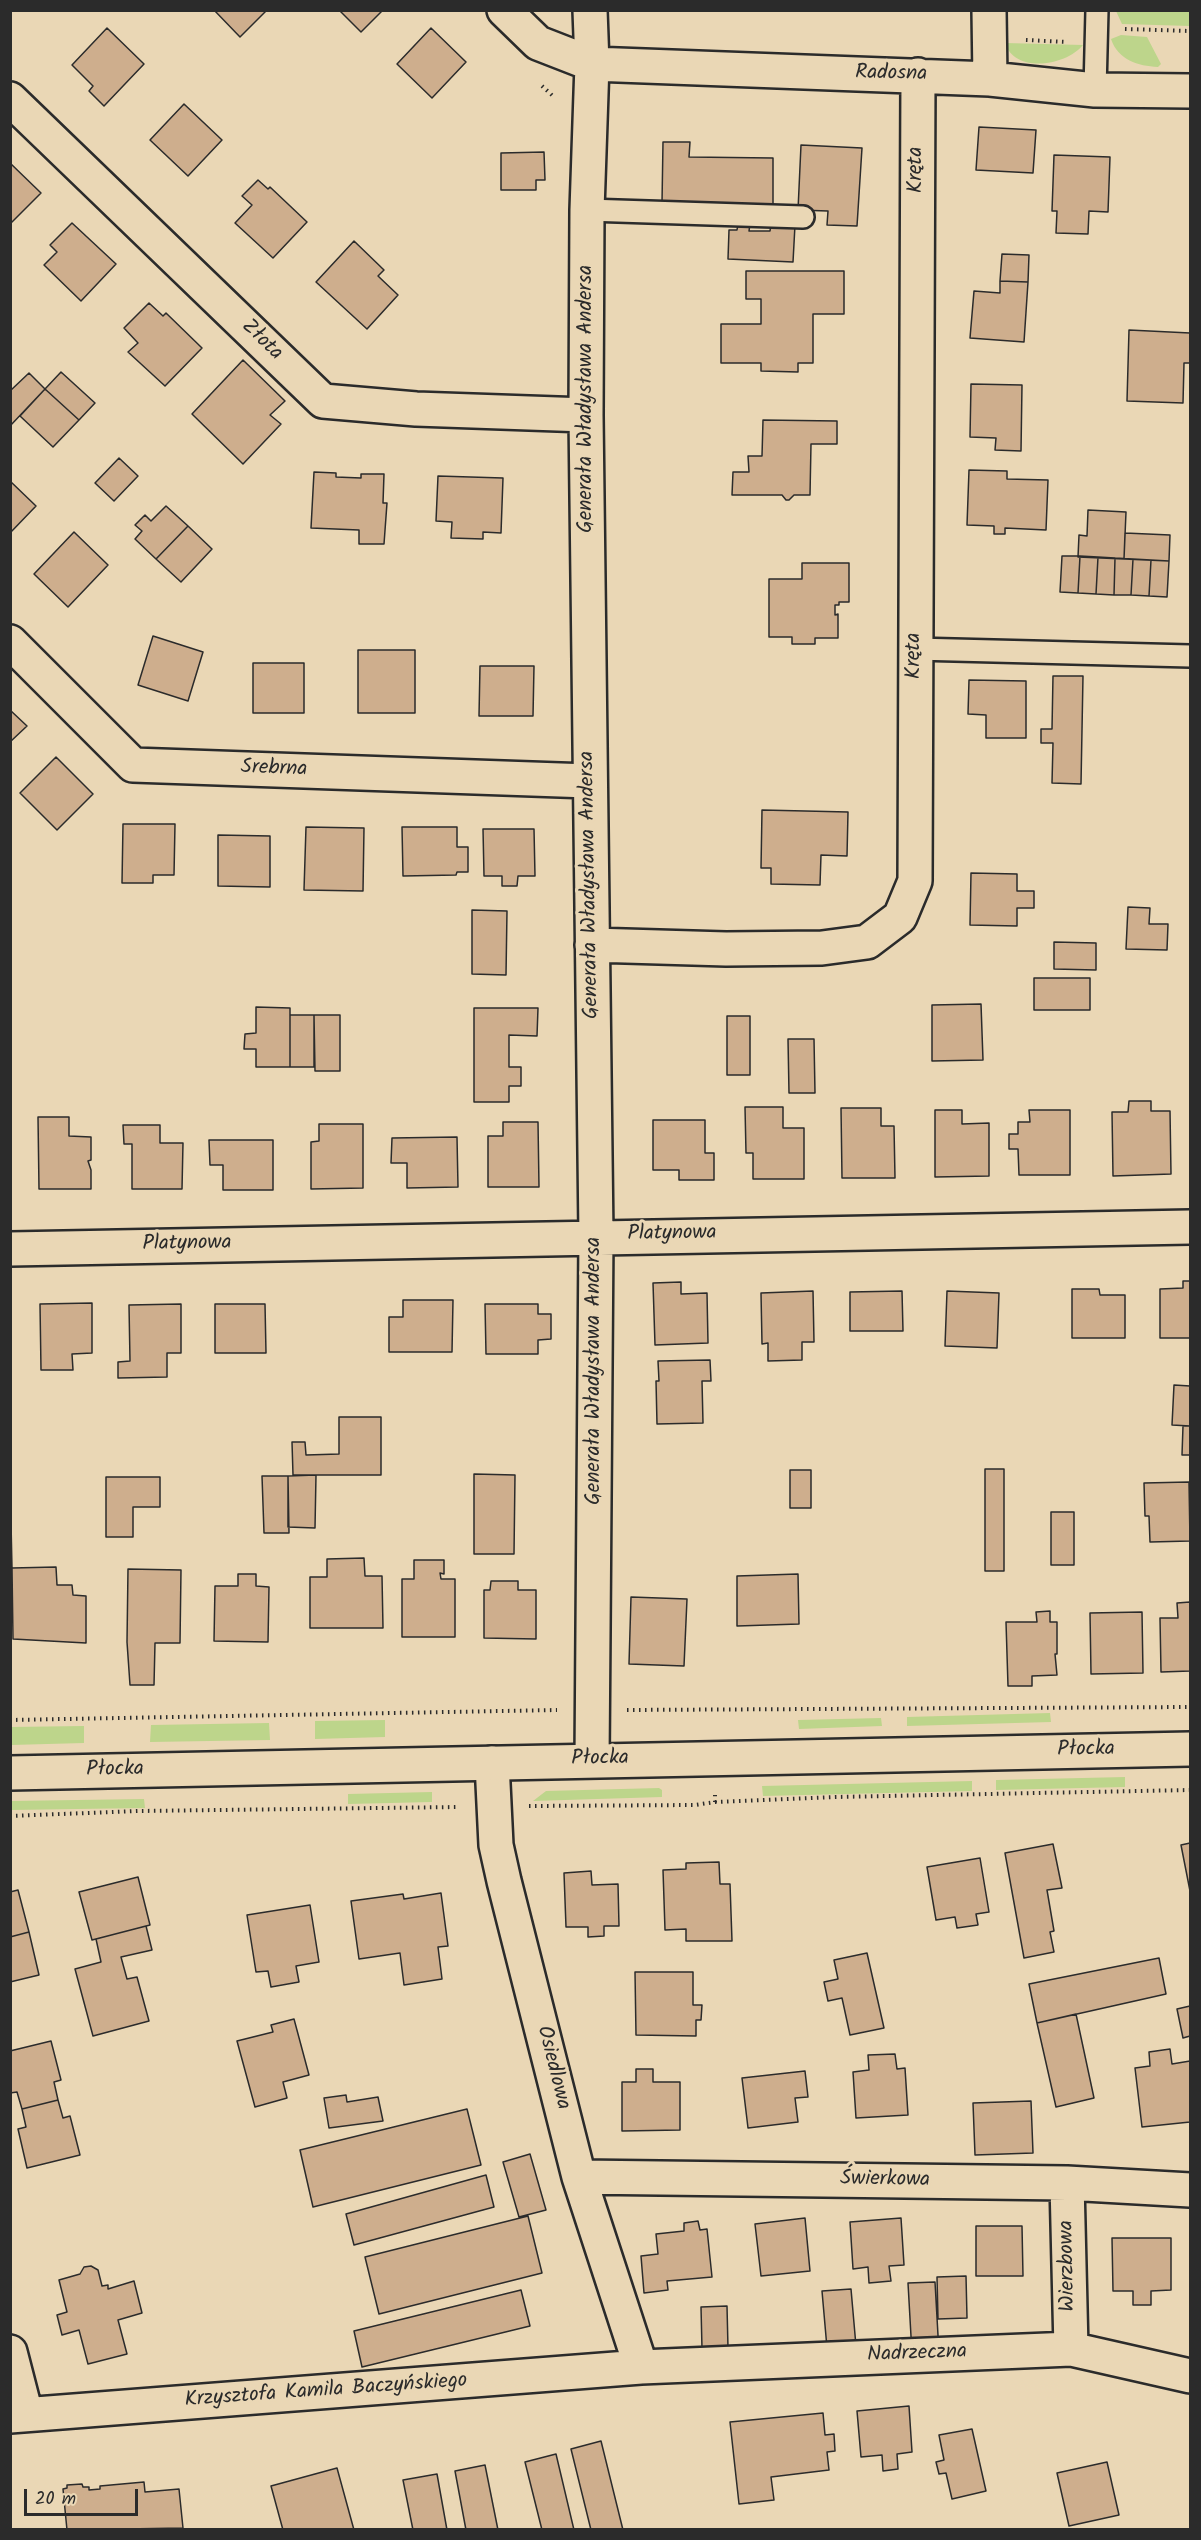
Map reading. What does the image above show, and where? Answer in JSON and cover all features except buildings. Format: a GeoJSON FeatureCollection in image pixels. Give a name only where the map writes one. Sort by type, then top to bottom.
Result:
{"type":"FeatureCollection","features":[{"type":"Feature","properties":{"kind":"street","name":"Radosna"},"geometry":{"type":"LineString","coordinates":[[504,10],[538,43],[592,64],[918,75],[990,79],[1095,90],[1191,92]]}},
{"type":"Feature","properties":{"kind":"street","name":"Generała Władysława Andersa"},"geometry":{"type":"LineString","coordinates":[[590,10],[592,64],[586,415],[596,1236],[591,1760]]}},
{"type":"Feature","properties":{"kind":"street"},"geometry":{"type":"LineString","coordinates":[[988,25],[990,79]]}},
{"type":"Feature","properties":{"kind":"street","name":"Kręta"},"geometry":{"type":"LineString","coordinates":[[592,945],[822,948],[867,942],[900,917],[915,880],[918,75]]}},
{"type":"Feature","properties":{"kind":"street","name":"Złota"},"geometry":{"type":"LineString","coordinates":[[10,99],[323,401],[416,410],[586,415]]}},
{"type":"Feature","properties":{"kind":"street","name":"Srebrna"},"geometry":{"type":"LineString","coordinates":[[10,642],[133,765],[589,781]]}},
{"type":"Feature","properties":{"kind":"street","name":"Platynowa"},"geometry":{"type":"LineString","coordinates":[[10,1249],[596,1236],[1191,1227]]}},
{"type":"Feature","properties":{"kind":"street","name":"Płocka"},"geometry":{"type":"LineString","coordinates":[[10,1773],[1191,1749]]}},
{"type":"Feature","properties":{"kind":"street","name":"Osiedlowa"},"geometry":{"type":"LineString","coordinates":[[492,1763],[496,1845],[504,1881],[579,2177],[641,2367]]}},
{"type":"Feature","properties":{"kind":"street","name":"Świerkowa"},"geometry":{"type":"LineString","coordinates":[[579,2177],[1067,2183],[1191,2190]]}},
{"type":"Feature","properties":{"kind":"street","name":"Wierzbowa"},"geometry":{"type":"LineString","coordinates":[[1067,2183],[1071,2349]]}},
{"type":"Feature","properties":{"kind":"street","name":"Nadrzeczna"},"geometry":{"type":"LineString","coordinates":[[641,2367],[1071,2349],[1191,2376]]}},
{"type":"Feature","properties":{"kind":"street"},"geometry":{"type":"LineString","coordinates":[[10,2352],[18,2415]]}},
{"type":"Feature","properties":{"kind":"street","name":"Krzysztofa Kamila Baczyńskiego"},"geometry":{"type":"LineString","coordinates":[[18,2415],[641,2367]]}},
{"type":"Feature","properties":{"kind":"lane"},"geometry":{"type":"LineString","coordinates":[[1095,90],[1096,19]]}},
{"type":"Feature","properties":{"kind":"lane"},"geometry":{"type":"LineString","coordinates":[[588,210],[803,217]]}},
{"type":"Feature","properties":{"kind":"lane"},"geometry":{"type":"LineString","coordinates":[[915,649],[1191,656]]}},
{"type":"Feature","properties":{"kind":"path"},"geometry":{"type":"LineString","coordinates":[[988,25],[1081,42],[1096,19],[1191,31]]}},
{"type":"Feature","properties":{"kind":"path"},"geometry":{"type":"LineString","coordinates":[[715,1802],[835,1797],[1191,1790]]}},
{"type":"Feature","properties":{"kind":"path"},"geometry":{"type":"LineString","coordinates":[[10,1816],[138,1811],[493,1806]]}},
{"type":"Feature","properties":{"kind":"green space"},"geometry":{"type":"Polygon","coordinates":[[[1116,11],[1190,11],[1190,26],[1122,24],[1116,11]]]}},
{"type":"Feature","properties":{"kind":"green space"},"geometry":{"type":"Polygon","coordinates":[[[1121,35],[1147,37],[1161,64],[1158,67],[1143,65],[1124,57],[1118,52],[1111,39],[1121,35]]]}},
{"type":"Feature","properties":{"kind":"green space"},"geometry":{"type":"Polygon","coordinates":[[[1005,43],[1083,45],[1065,58],[1041,64],[1019,59],[1011,53],[1005,43]]]}},
{"type":"Feature","properties":{"kind":"green space"},"geometry":{"type":"Polygon","coordinates":[[[1050,1713],[1051,1722],[907,1726],[907,1717],[1050,1713]]]}},
{"type":"Feature","properties":{"kind":"green space"},"geometry":{"type":"Polygon","coordinates":[[[881,1718],[882,1726],[799,1729],[798,1720],[881,1718]]]}},
{"type":"Feature","properties":{"kind":"green space"},"geometry":{"type":"Polygon","coordinates":[[[385,1720],[385,1737],[315,1739],[315,1721],[385,1720]]]}},
{"type":"Feature","properties":{"kind":"green space"},"geometry":{"type":"Polygon","coordinates":[[[269,1723],[270,1740],[150,1742],[151,1725],[269,1723]]]}},
{"type":"Feature","properties":{"kind":"green space"},"geometry":{"type":"Polygon","coordinates":[[[84,1726],[84,1743],[11,1745],[11,1727],[84,1726]]]}},
{"type":"Feature","properties":{"kind":"green space"},"geometry":{"type":"Polygon","coordinates":[[[1125,1777],[1125,1787],[996,1790],[996,1780],[1125,1777]]]}},
{"type":"Feature","properties":{"kind":"green space"},"geometry":{"type":"Polygon","coordinates":[[[972,1781],[972,1791],[763,1796],[762,1786],[972,1781]]]}},
{"type":"Feature","properties":{"kind":"green space"},"geometry":{"type":"Polygon","coordinates":[[[659,1788],[662,1790],[662,1797],[533,1801],[546,1791],[659,1788]]]}},
{"type":"Feature","properties":{"kind":"green space"},"geometry":{"type":"Polygon","coordinates":[[[432,1792],[432,1802],[348,1804],[348,1794],[432,1792]]]}},
{"type":"Feature","properties":{"kind":"green space"},"geometry":{"type":"Polygon","coordinates":[[[144,1799],[145,1808],[11,1810],[11,1801],[144,1799]]]}}]}
